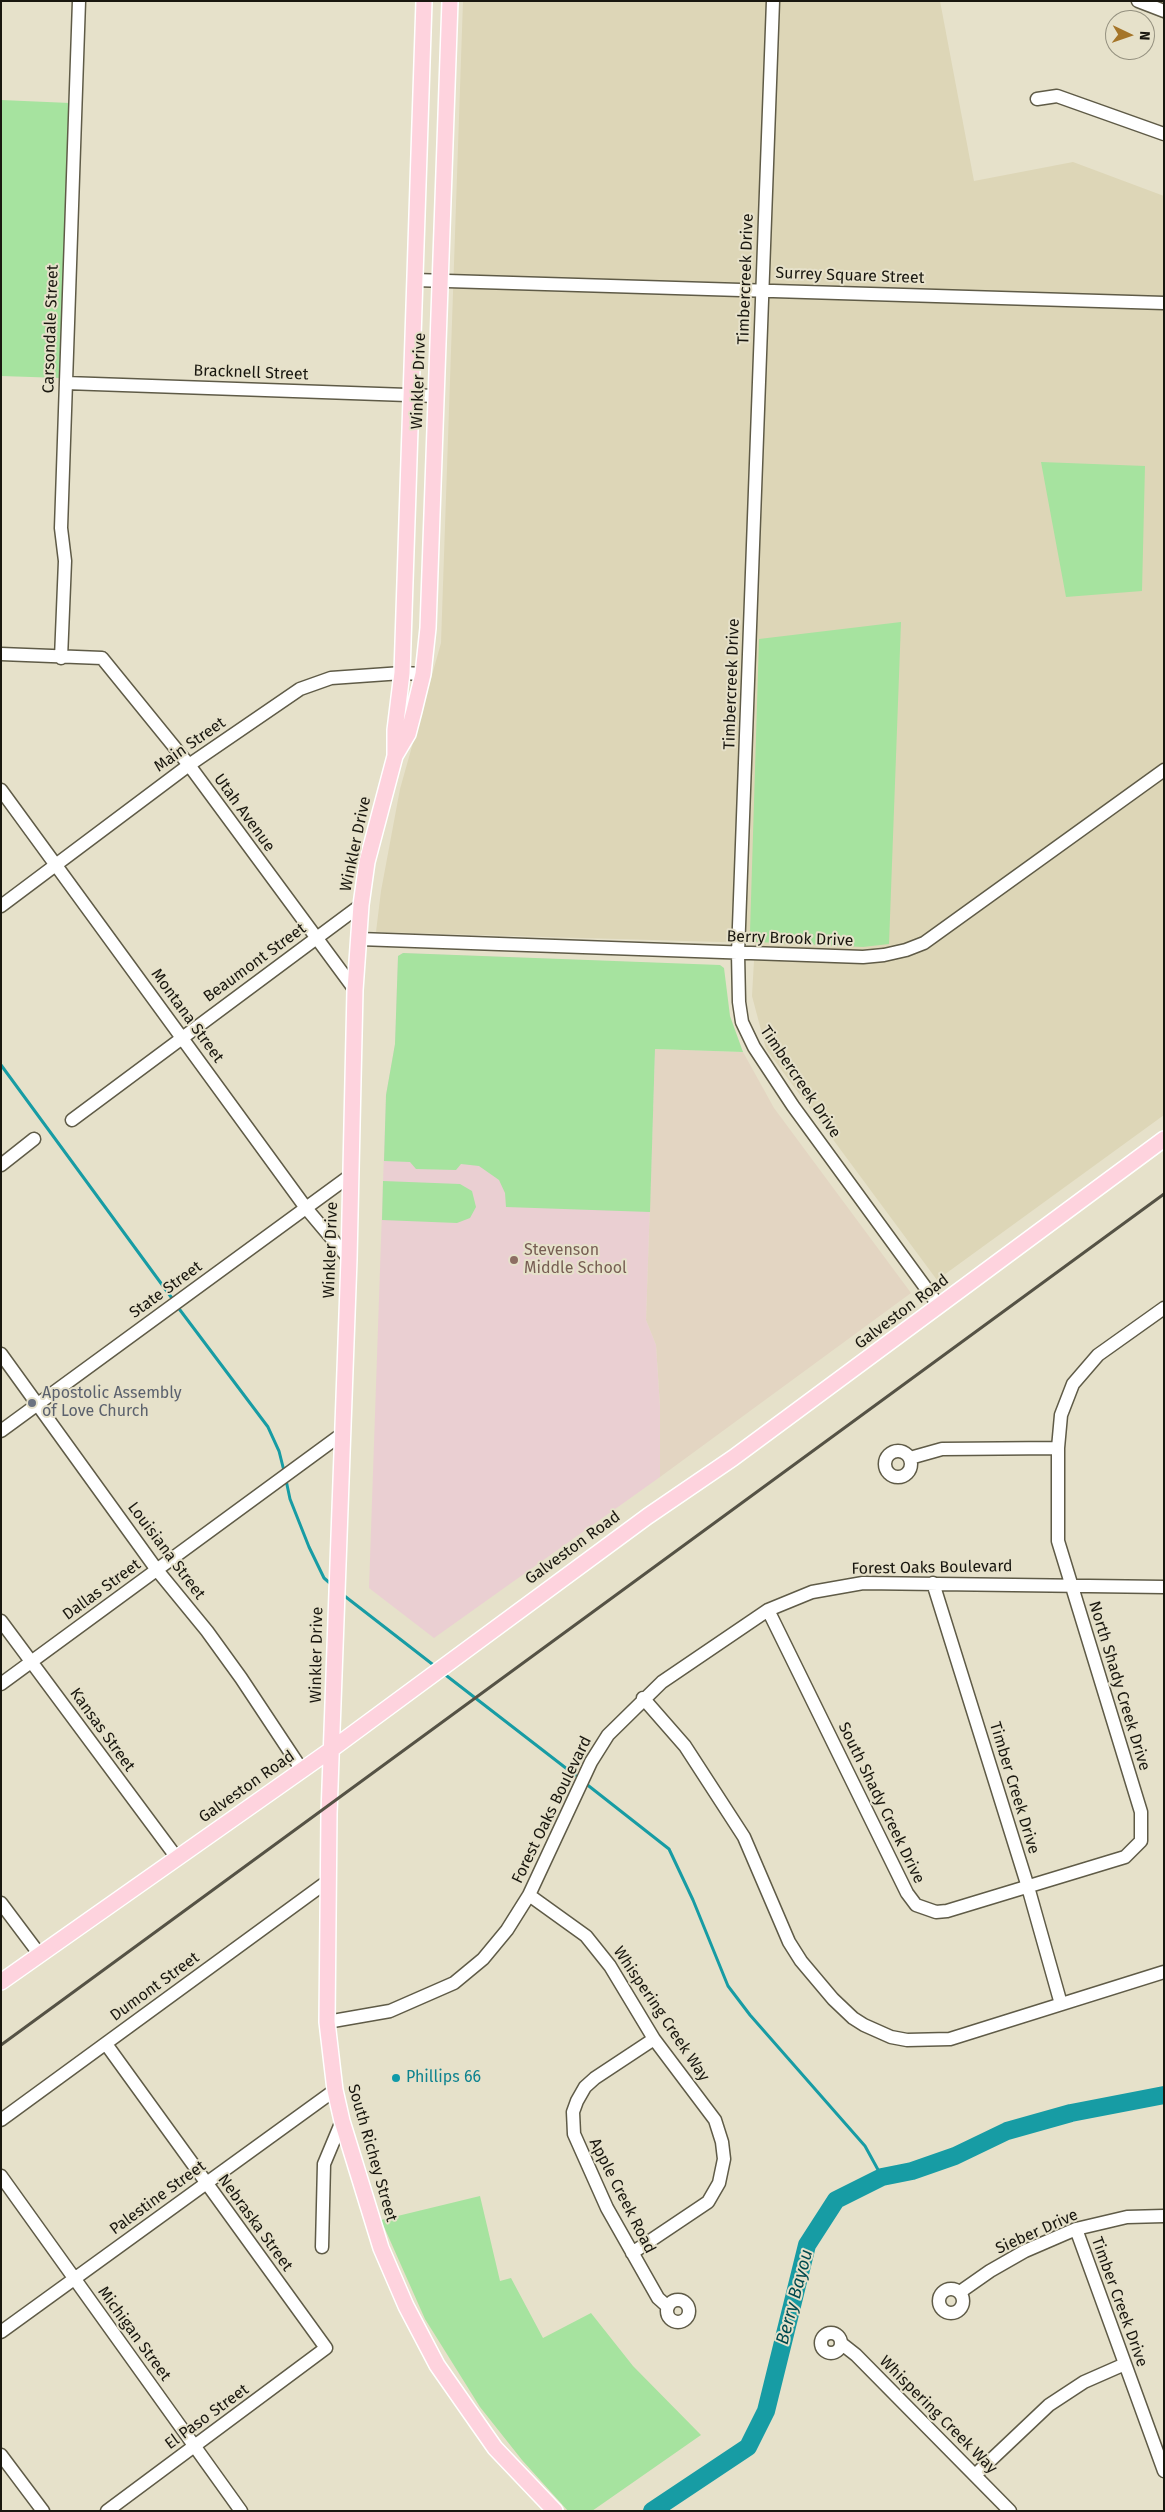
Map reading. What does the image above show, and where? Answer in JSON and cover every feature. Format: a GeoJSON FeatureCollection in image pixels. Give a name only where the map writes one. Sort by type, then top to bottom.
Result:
{"type":"FeatureCollection","features":[{"type":"Feature","properties":{"kind":"main road","name":"Winkler Drive"},"geometry":{"type":"LineString","coordinates":[[332,1749],[349,1259],[356,990],[361,905],[367,862],[395,756],[395,730],[402,673],[424,1]]}},
{"type":"Feature","properties":{"kind":"main road","name":"Winkler Drive"},"geometry":{"type":"LineString","coordinates":[[395,756],[408,734],[423,674],[428,628],[450,1]]}},
{"type":"Feature","properties":{"kind":"main road"},"geometry":{"type":"LineString","coordinates":[[419,159],[444,159]]}},
{"type":"Feature","properties":{"kind":"main road","name":"Galveston Road"},"geometry":{"type":"LineString","coordinates":[[1,1982],[332,1749],[577,1566],[733,1458],[1164,1139]]}},
{"type":"Feature","properties":{"kind":"main road","name":"South Richey Street"},"geometry":{"type":"LineString","coordinates":[[332,1749],[328,1881],[327,2022],[335,2090],[342,2121],[381,2248],[406,2306],[437,2365],[495,2448],[555,2511]]}},
{"type":"Feature","properties":{"kind":"street","name":"Carsondale Street"},"geometry":{"type":"LineString","coordinates":[[61,658],[65,561],[61,528],[79,1]]}},
{"type":"Feature","properties":{"kind":"street","name":"Timbercreek Drive"},"geometry":{"type":"LineString","coordinates":[[773,1],[738,953],[739,1002],[742,1022],[754,1047],[793,1106],[939,1306]]}},
{"type":"Feature","properties":{"kind":"street"},"geometry":{"type":"LineString","coordinates":[[1138,1],[1164,11]]}},
{"type":"Feature","properties":{"kind":"street"},"geometry":{"type":"LineString","coordinates":[[1038,99],[1057,96],[1164,134]]}},
{"type":"Feature","properties":{"kind":"street","name":"Surrey Square Street"},"geometry":{"type":"LineString","coordinates":[[415,280],[761,289],[1164,303]]}},
{"type":"Feature","properties":{"kind":"street","name":"Bracknell Street"},"geometry":{"type":"LineString","coordinates":[[66,382],[436,396]]}},
{"type":"Feature","properties":{"kind":"street"},"geometry":{"type":"LineString","coordinates":[[1,654],[61,658]]}},
{"type":"Feature","properties":{"kind":"street","name":"Utah Avenue"},"geometry":{"type":"LineString","coordinates":[[61,658],[102,658],[189,765],[316,940],[356,990]]}},
{"type":"Feature","properties":{"kind":"street","name":"Main Street"},"geometry":{"type":"LineString","coordinates":[[1,906],[57,866],[189,765],[300,689],[331,678],[402,673],[423,674]]}},
{"type":"Feature","properties":{"kind":"street","name":"Berry Brook Drive"},"geometry":{"type":"LineString","coordinates":[[359,939],[863,957],[906,950],[924,942],[1164,770]]}},
{"type":"Feature","properties":{"kind":"street","name":"Montana Street"},"geometry":{"type":"LineString","coordinates":[[1,790],[306,1208],[349,1259]]}},
{"type":"Feature","properties":{"kind":"street","name":"Beaumont Street"},"geometry":{"type":"LineString","coordinates":[[72,1120],[181,1037],[316,940],[361,905]]}},
{"type":"Feature","properties":{"kind":"street"},"geometry":{"type":"LineString","coordinates":[[1,1165],[34,1140]]}},
{"type":"Feature","properties":{"kind":"street","name":"State Street"},"geometry":{"type":"LineString","coordinates":[[1,1431],[351,1175]]}},
{"type":"Feature","properties":{"kind":"street","name":"North Shady Creek Drive"},"geometry":{"type":"LineString","coordinates":[[1028,1887],[1125,1857],[1141,1841],[1142,1812],[1058,1541],[1058,1448],[1061,1415],[1066,1399],[1078,1378],[1098,1355],[1164,1308]]}},
{"type":"Feature","properties":{"kind":"street","name":"Louisiana Street"},"geometry":{"type":"LineString","coordinates":[[1,1354],[157,1570],[236,1670],[302,1770]]}},
{"type":"Feature","properties":{"kind":"street","name":"Dallas Street"},"geometry":{"type":"LineString","coordinates":[[1,1684],[342,1434]]}},
{"type":"Feature","properties":{"kind":"street"},"geometry":{"type":"LineString","coordinates":[[910,1458],[942,1449],[1058,1448]]}},
{"type":"Feature","properties":{"kind":"street","name":"Forest Oaks Boulevard"},"geometry":{"type":"LineString","coordinates":[[327,2022],[390,2011],[454,1983],[483,1959],[507,1930],[529,1895],[591,1762],[608,1735],[643,1698],[662,1682],[768,1610],[812,1592],[863,1583],[1070,1584],[1164,1587]]}},
{"type":"Feature","properties":{"kind":"street","name":"Timber Creek Drive"},"geometry":{"type":"LineString","coordinates":[[934,1583],[1028,1887],[1061,2004]]}},
{"type":"Feature","properties":{"kind":"street","name":"South Shady Creek Drive"},"geometry":{"type":"LineString","coordinates":[[768,1610],[907,1893],[916,1905],[936,1912],[946,1911],[1028,1887]]}},
{"type":"Feature","properties":{"kind":"street","name":"Kansas Street"},"geometry":{"type":"LineString","coordinates":[[1,1621],[177,1858]]}},
{"type":"Feature","properties":{"kind":"street"},"geometry":{"type":"LineString","coordinates":[[643,1698],[685,1746],[732,1816],[744,1837],[789,1942],[801,1962],[853,2018],[891,2037],[925,2040],[950,2039],[1164,1972]]}},
{"type":"Feature","properties":{"kind":"street","name":"Dumont Street"},"geometry":{"type":"LineString","coordinates":[[1,2120],[328,1881]]}},
{"type":"Feature","properties":{"kind":"street","name":"Whispering Creek Way"},"geometry":{"type":"LineString","coordinates":[[529,1895],[586,1936],[610,1966],[654,2039],[715,2120],[722,2142],[724,2159],[719,2184],[708,2202],[632,2253]]}},
{"type":"Feature","properties":{"kind":"street"},"geometry":{"type":"LineString","coordinates":[[1,1903],[40,1955]]}},
{"type":"Feature","properties":{"kind":"street","name":"Apple Creek Road"},"geometry":{"type":"LineString","coordinates":[[654,2039],[595,2078],[576,2101],[573,2112],[574,2134],[588,2169],[632,2253],[658,2298],[668,2307]]}},
{"type":"Feature","properties":{"kind":"street","name":"Nebraska Street"},"geometry":{"type":"LineString","coordinates":[[106,2044],[326,2348]]}},
{"type":"Feature","properties":{"kind":"street","name":"Palestine Street"},"geometry":{"type":"LineString","coordinates":[[1,2332],[335,2090]]}},
{"type":"Feature","properties":{"kind":"street"},"geometry":{"type":"LineString","coordinates":[[322,2247],[324,2164],[342,2121]]}},
{"type":"Feature","properties":{"kind":"street","name":"Michigan Street"},"geometry":{"type":"LineString","coordinates":[[1,2176],[241,2511]]}},
{"type":"Feature","properties":{"kind":"street","name":"Sieber Drive"},"geometry":{"type":"LineString","coordinates":[[960,2292],[990,2271],[1025,2252],[1076,2229],[1127,2217],[1164,2216]]}},
{"type":"Feature","properties":{"kind":"street","name":"Timber Creek Drive"},"geometry":{"type":"LineString","coordinates":[[1076,2229],[1164,2470]]}},
{"type":"Feature","properties":{"kind":"street","name":"Whispering Creek Way"},"geometry":{"type":"LineString","coordinates":[[842,2344],[856,2355],[1010,2511]]}},
{"type":"Feature","properties":{"kind":"street","name":"El Paso Street"},"geometry":{"type":"LineString","coordinates":[[107,2511],[326,2348]]}},
{"type":"Feature","properties":{"kind":"street"},"geometry":{"type":"LineString","coordinates":[[975,2476],[1049,2405],[1084,2382],[1125,2364]]}},
{"type":"Feature","properties":{"kind":"street"},"geometry":{"type":"LineString","coordinates":[[1,2455],[42,2511]]}},
{"type":"Feature","properties":{"kind":"shaded area"},"geometry":{"type":"Polygon","coordinates":[[[463,1],[940,1],[974,181],[1073,162],[1164,196],[1164,1115],[937,1280],[766,1049],[752,996],[755,943],[376,932],[381,891],[400,789],[441,643],[463,1]]]}},
{"type":"Feature","properties":{"kind":"shaded area","name":"Stevenson Middle School"},"geometry":{"type":"Polygon","coordinates":[[[403,953],[658,963],[646,1320],[656,1345],[660,1407],[660,1477],[434,1638],[369,1588],[386,1095],[395,1044],[398,956],[403,953]]]}},
{"type":"Feature","properties":{"kind":"shaded area"},"geometry":{"type":"Polygon","coordinates":[[[655,1049],[743,1052],[774,1108],[911,1293],[660,1477],[660,1407],[656,1345],[646,1320],[655,1049]]]}},
{"type":"Feature","properties":{"kind":"green space"},"geometry":{"type":"Polygon","coordinates":[[[1,100],[70,103],[61,378],[1,376],[1,100]]]}},
{"type":"Feature","properties":{"kind":"green space"},"geometry":{"type":"Polygon","coordinates":[[[1041,462],[1145,466],[1142,591],[1066,597],[1041,462]]]}},
{"type":"Feature","properties":{"kind":"green space"},"geometry":{"type":"Polygon","coordinates":[[[901,622],[889,944],[863,947],[757,942],[752,939],[750,932],[759,639],[901,622]]]}},
{"type":"Feature","properties":{"kind":"green space"},"geometry":{"type":"Polygon","coordinates":[[[403,953],[720,965],[724,968],[730,1016],[743,1052],[655,1049],[650,1212],[506,1207],[505,1193],[499,1180],[479,1166],[461,1164],[456,1170],[416,1169],[410,1162],[384,1161],[386,1095],[395,1044],[398,956],[403,953]]]}},
{"type":"Feature","properties":{"kind":"green space"},"geometry":{"type":"Polygon","coordinates":[[[383,1181],[460,1184],[472,1191],[476,1207],[470,1218],[457,1223],[382,1220],[383,1181]]]}},
{"type":"Feature","properties":{"kind":"green space"},"geometry":{"type":"Polygon","coordinates":[[[480,2196],[500,2281],[511,2278],[543,2338],[591,2313],[633,2366],[701,2435],[592,2511],[568,2511],[522,2460],[480,2407],[425,2319],[381,2220],[480,2196]]]}},
{"type":"Feature","properties":{"kind":"waterway"},"geometry":{"type":"LineString","coordinates":[[1,1065],[174,1301]]}},
{"type":"Feature","properties":{"kind":"waterway"},"geometry":{"type":"LineString","coordinates":[[177,1306],[268,1427],[279,1451],[284,1471]]}},
{"type":"Feature","properties":{"kind":"waterway"},"geometry":{"type":"LineString","coordinates":[[286,1480],[290,1499],[309,1547],[324,1578],[332,1585]]}},
{"type":"Feature","properties":{"kind":"waterway"},"geometry":{"type":"LineString","coordinates":[[342,1594],[436,1667]]}},
{"type":"Feature","properties":{"kind":"waterway"},"geometry":{"type":"LineString","coordinates":[[443,1673],[580,1779]]}},
{"type":"Feature","properties":{"kind":"waterway"},"geometry":{"type":"LineString","coordinates":[[585,1783],[669,1849],[693,1900],[728,1986],[750,2015],[865,2146],[882,2177]]}},
{"type":"Feature","properties":{"kind":"waterway","name":"Berry Bayou"},"geometry":{"type":"LineString","coordinates":[[652,2511],[748,2447],[766,2411],[807,2245],[836,2200],[882,2177],[912,2171],[955,2156],[1007,2131],[1071,2113],[1164,2095]]}},
{"type":"Feature","properties":{"kind":"railway"},"geometry":{"type":"LineString","coordinates":[[1,2045],[1164,1194]]}},
{"type":"Feature","properties":{"kind":"place","name":"Stevenson Middle School"},"geometry":{"type":"Point","coordinates":[514,1260]}},
{"type":"Feature","properties":{"kind":"place","name":"Apostolic Assembly of Love Church"},"geometry":{"type":"Point","coordinates":[32,1403]}},
{"type":"Feature","properties":{"kind":"place","name":"Phillips 66"},"geometry":{"type":"Point","coordinates":[396,2078]}}]}
